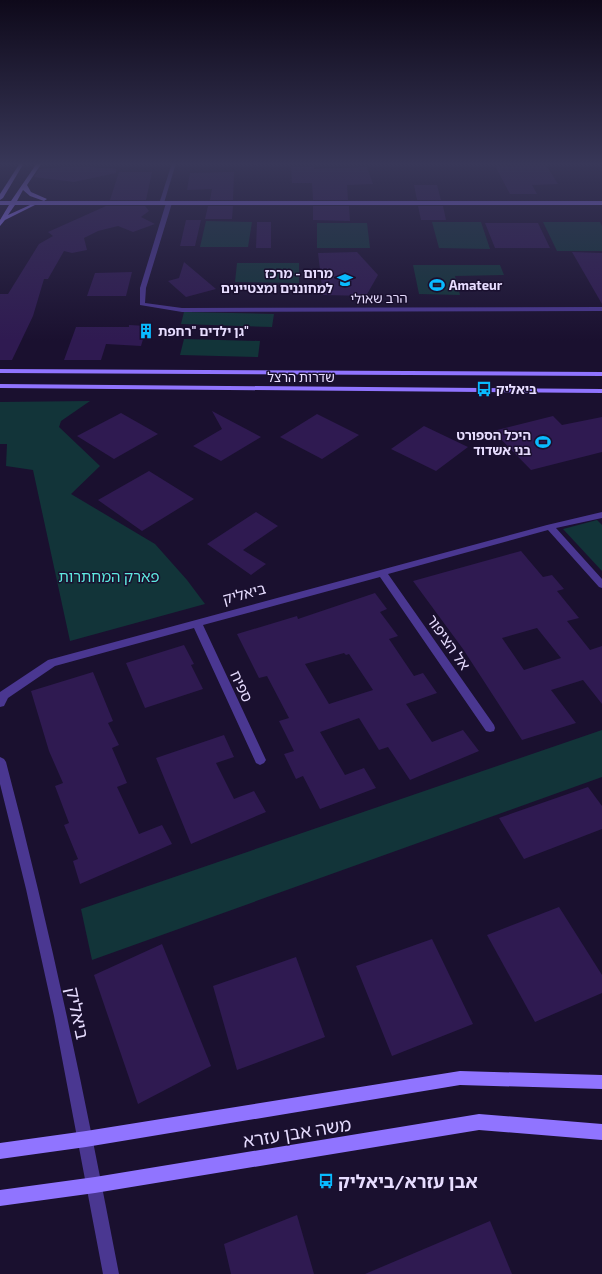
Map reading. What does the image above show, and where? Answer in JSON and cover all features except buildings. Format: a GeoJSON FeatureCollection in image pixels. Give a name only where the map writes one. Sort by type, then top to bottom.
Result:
{"type":"FeatureCollection","features":[{"type":"Feature","properties":{"kind":"main road","name":"שדרות הרצל"},"geometry":{"type":"LineString","coordinates":[[0,371],[602,374]]}},
{"type":"Feature","properties":{"kind":"main road","name":"שדרות הרצל"},"geometry":{"type":"LineString","coordinates":[[0,386],[602,391]]}},
{"type":"Feature","properties":{"kind":"main road","name":"משה אבן עזרא"},"geometry":{"type":"LineString","coordinates":[[0,1151],[86,1139],[460,1078],[602,1082]]}},
{"type":"Feature","properties":{"kind":"main road","name":"משה אבן עזרא"},"geometry":{"type":"LineString","coordinates":[[0,1198],[95,1185],[479,1122],[602,1132]]}},
{"type":"Feature","properties":{"kind":"street","name":"הרב שאולי"},"geometry":{"type":"LineString","coordinates":[[163,222],[143,288],[142,304],[182,310],[602,310]]}},
{"type":"Feature","properties":{"kind":"street","name":"ביאליק"},"geometry":{"type":"LineString","coordinates":[[0,703],[4,695],[52,663],[602,514]]}},
{"type":"Feature","properties":{"kind":"street"},"geometry":{"type":"LineString","coordinates":[[550,527],[602,585]]}},
{"type":"Feature","properties":{"kind":"street","name":"אל הציפור"},"geometry":{"type":"LineString","coordinates":[[382,573],[490,728]]}},
{"type":"Feature","properties":{"kind":"street","name":"ספיח"},"geometry":{"type":"LineString","coordinates":[[197,623],[260,760]]}},
{"type":"Feature","properties":{"kind":"street","name":"ביאליק"},"geometry":{"type":"LineString","coordinates":[[0,762],[20,837],[86,1139],[111,1274]]}},
{"type":"Feature","properties":{"kind":"green space"},"geometry":{"type":"Polygon","coordinates":[[[206,222],[252,222],[248,247],[200,247],[206,222]]]}},
{"type":"Feature","properties":{"kind":"green space"},"geometry":{"type":"Polygon","coordinates":[[[432,222],[481,222],[490,249],[439,248],[432,222]]]}},
{"type":"Feature","properties":{"kind":"green space"},"geometry":{"type":"Polygon","coordinates":[[[543,222],[600,222],[602,226],[602,251],[557,251],[543,222]]]}},
{"type":"Feature","properties":{"kind":"green space"},"geometry":{"type":"Polygon","coordinates":[[[317,223],[367,223],[370,248],[317,248],[317,223]]]}},
{"type":"Feature","properties":{"kind":"green space"},"geometry":{"type":"Polygon","coordinates":[[[237,263],[299,263],[299,283],[235,282],[237,263]]]}},
{"type":"Feature","properties":{"kind":"green space","name":"Amateur"},"geometry":{"type":"Polygon","coordinates":[[[413,265],[500,265],[504,275],[455,276],[460,295],[419,294],[413,265]]]}},
{"type":"Feature","properties":{"kind":"green space"},"geometry":{"type":"Polygon","coordinates":[[[184,312],[274,314],[272,327],[181,324],[184,312]]]}},
{"type":"Feature","properties":{"kind":"green space"},"geometry":{"type":"Polygon","coordinates":[[[184,339],[260,341],[258,357],[180,355],[184,339]]]}},
{"type":"Feature","properties":{"kind":"green space","name":"פארק המחתרות"},"geometry":{"type":"Polygon","coordinates":[[[90,401],[61,421],[59,427],[100,466],[71,494],[155,544],[187,580],[205,604],[70,641],[33,470],[6,466],[7,444],[0,444],[0,402],[90,401]]]}},
{"type":"Feature","properties":{"kind":"green space"},"geometry":{"type":"Polygon","coordinates":[[[597,520],[602,525],[602,571],[563,529],[597,520]]]}},
{"type":"Feature","properties":{"kind":"green space"},"geometry":{"type":"Polygon","coordinates":[[[602,730],[602,777],[92,960],[81,909],[602,730]]]}},
{"type":"Feature","properties":{"kind":"place","name":"מרום - מרכז למחוננים ומצטיינים"},"geometry":{"type":"Point","coordinates":[345,280]}},
{"type":"Feature","properties":{"kind":"place","name":"Amateur"},"geometry":{"type":"Point","coordinates":[437,285]}},
{"type":"Feature","properties":{"kind":"place","name":"גן ילדים \"רחפת\""},"geometry":{"type":"Point","coordinates":[146,331]}},
{"type":"Feature","properties":{"kind":"place","name":"ביאליק"},"geometry":{"type":"Point","coordinates":[484,389]}},
{"type":"Feature","properties":{"kind":"place","name":"היכל הספורט בני אשדוד"},"geometry":{"type":"Point","coordinates":[543,442]}},
{"type":"Feature","properties":{"kind":"place","name":"אבן עזרא/ביאליק"},"geometry":{"type":"Point","coordinates":[326,1181]}}]}
